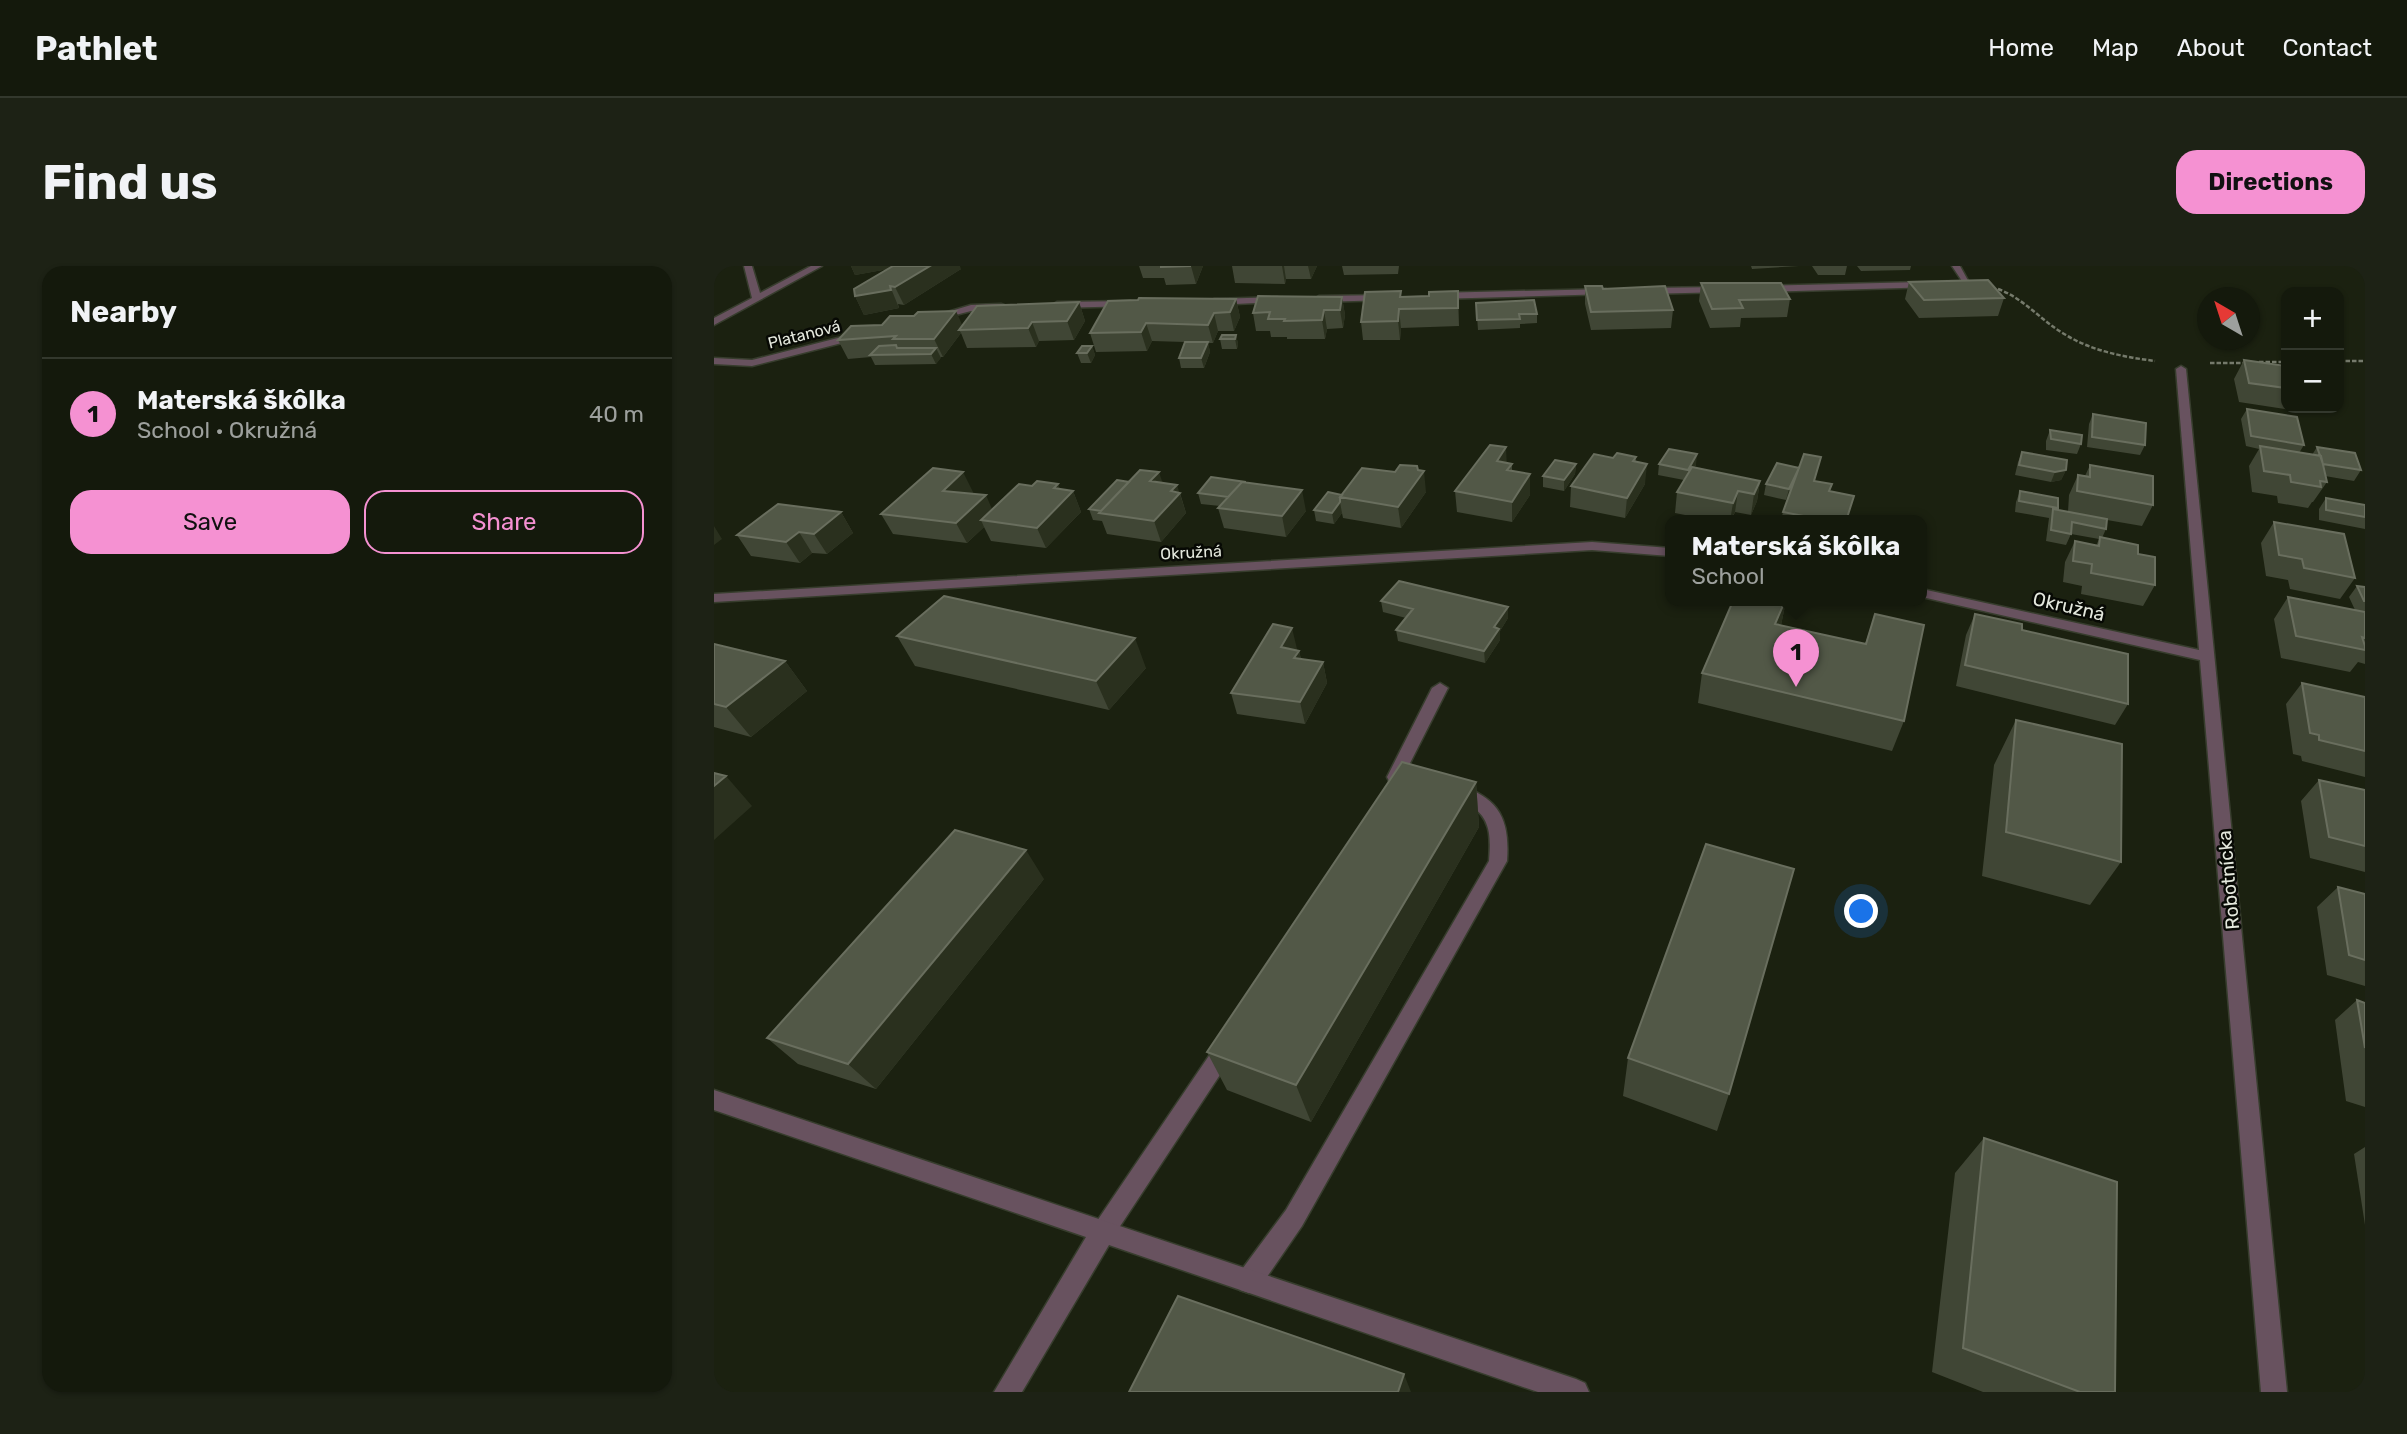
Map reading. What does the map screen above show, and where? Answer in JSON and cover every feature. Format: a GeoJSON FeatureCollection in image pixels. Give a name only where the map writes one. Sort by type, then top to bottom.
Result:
{"type":"FeatureCollection","features":[{"type":"Feature","properties":{"kind":"street"},"geometry":{"type":"LineString","coordinates":[[748,266],[757,299]]}},
{"type":"Feature","properties":{"kind":"street"},"geometry":{"type":"LineString","coordinates":[[789,266],[794,279]]}},
{"type":"Feature","properties":{"kind":"street"},"geometry":{"type":"LineString","coordinates":[[714,322],[818,266]]}},
{"type":"Feature","properties":{"kind":"street"},"geometry":{"type":"LineString","coordinates":[[1956,266],[1968,284]]}},
{"type":"Feature","properties":{"kind":"street"},"geometry":{"type":"LineString","coordinates":[[1746,289],[1968,284]]}},
{"type":"Feature","properties":{"kind":"street"},"geometry":{"type":"LineString","coordinates":[[1636,292],[1733,289]]}},
{"type":"Feature","properties":{"kind":"street"},"geometry":{"type":"LineString","coordinates":[[1428,297],[1622,292]]}},
{"type":"Feature","properties":{"kind":"street"},"geometry":{"type":"LineString","coordinates":[[1304,300],[1401,297]]}},
{"type":"Feature","properties":{"kind":"street"},"geometry":{"type":"LineString","coordinates":[[1207,302],[1290,300]]}},
{"type":"Feature","properties":{"kind":"street"},"geometry":{"type":"LineString","coordinates":[[1041,306],[1138,304]]}},
{"type":"Feature","properties":{"kind":"street"},"geometry":{"type":"LineString","coordinates":[[920,321],[971,307],[1013,307]]}},
{"type":"Feature","properties":{"kind":"street","name":"Platanová"},"geometry":{"type":"LineString","coordinates":[[714,361],[752,363],[868,334]]}},
{"type":"Feature","properties":{"kind":"street","name":"Robotnícka"},"geometry":{"type":"LineString","coordinates":[[2179,366],[2274,1392]]}},
{"type":"Feature","properties":{"kind":"street","name":"Okružná"},"geometry":{"type":"LineString","coordinates":[[714,598],[1592,545],[1665,552]]}},
{"type":"Feature","properties":{"kind":"street","name":"Okružná"},"geometry":{"type":"LineString","coordinates":[[1927,594],[2208,657]]}},
{"type":"Feature","properties":{"kind":"street"},"geometry":{"type":"LineString","coordinates":[[1419,782],[1392,783],[1440,688]]}},
{"type":"Feature","properties":{"kind":"street"},"geometry":{"type":"LineString","coordinates":[[1249,1281],[1294,1218],[1498,861],[1501,829],[1491,813],[1476,800],[1442,786]]}},
{"type":"Feature","properties":{"kind":"street"},"geometry":{"type":"LineString","coordinates":[[1007,1392],[1103,1232],[1242,1024]]}},
{"type":"Feature","properties":{"kind":"street"},"geometry":{"type":"LineString","coordinates":[[714,1100],[1576,1392]]}},
{"type":"Feature","properties":{"kind":"path"},"geometry":{"type":"LineString","coordinates":[[1968,284],[1987,286],[2021,297],[2063,334],[2096,349],[2179,366],[2281,362]]}},
{"type":"Feature","properties":{"kind":"path"},"geometry":{"type":"LineString","coordinates":[[2344,361],[2365,361]]}},
{"type":"Feature","properties":{"kind":"building"},"geometry":{"type":"Polygon","coordinates":[[[893,266],[930,266],[895,287],[890,286],[891,290],[855,296],[854,289],[893,266]]]}},
{"type":"Feature","properties":{"kind":"building"},"geometry":{"type":"Polygon","coordinates":[[[1988,280],[2004,298],[1924,300],[1909,282],[1988,280]]]}},
{"type":"Feature","properties":{"kind":"building"},"geometry":{"type":"Polygon","coordinates":[[[1701,283],[1781,283],[1790,299],[1739,300],[1743,308],[1712,309],[1701,283]]]}},
{"type":"Feature","properties":{"kind":"building"},"geometry":{"type":"Polygon","coordinates":[[[1585,286],[1602,286],[1603,289],[1665,286],[1673,310],[1591,312],[1585,286]]]}},
{"type":"Feature","properties":{"kind":"building"},"geometry":{"type":"Polygon","coordinates":[[[1401,291],[1400,297],[1458,291],[1458,308],[1399,309],[1398,321],[1361,322],[1365,292],[1401,291]]]}},
{"type":"Feature","properties":{"kind":"building"},"geometry":{"type":"Polygon","coordinates":[[[1258,296],[1342,297],[1340,310],[1324,310],[1322,320],[1284,321],[1285,319],[1268,319],[1270,312],[1253,313],[1258,296]]]}},
{"type":"Feature","properties":{"kind":"building"},"geometry":{"type":"Polygon","coordinates":[[[1139,298],[1236,299],[1230,312],[1214,313],[1208,325],[1146,323],[1141,332],[1090,333],[1108,301],[1139,298]]]}},
{"type":"Feature","properties":{"kind":"building"},"geometry":{"type":"Polygon","coordinates":[[[1534,300],[1537,314],[1519,314],[1520,319],[1477,320],[1476,303],[1534,300]]]}},
{"type":"Feature","properties":{"kind":"building"},"geometry":{"type":"Polygon","coordinates":[[[1079,302],[1067,321],[1032,322],[1028,328],[959,330],[977,306],[1079,302]]]}},
{"type":"Feature","properties":{"kind":"building"},"geometry":{"type":"Polygon","coordinates":[[[956,311],[934,339],[893,339],[896,336],[838,340],[851,326],[882,325],[890,316],[956,311]]]}},
{"type":"Feature","properties":{"kind":"building"},"geometry":{"type":"Polygon","coordinates":[[[1222,335],[1236,335],[1235,339],[1220,339],[1222,335]]]}},
{"type":"Feature","properties":{"kind":"building"},"geometry":{"type":"Polygon","coordinates":[[[1185,342],[1208,342],[1201,358],[1179,358],[1185,342]]]}},
{"type":"Feature","properties":{"kind":"building"},"geometry":{"type":"Polygon","coordinates":[[[896,345],[897,348],[936,348],[931,354],[870,355],[879,346],[896,345]]]}},
{"type":"Feature","properties":{"kind":"building"},"geometry":{"type":"Polygon","coordinates":[[[1082,346],[1092,346],[1087,353],[1077,353],[1082,346]]]}},
{"type":"Feature","properties":{"kind":"building"},"geometry":{"type":"Polygon","coordinates":[[[2244,360],[2281,365],[2281,387],[2249,383],[2244,360]]]}},
{"type":"Feature","properties":{"kind":"building"},"geometry":{"type":"Polygon","coordinates":[[[2247,409],[2297,417],[2304,445],[2251,436],[2247,409]]]}},
{"type":"Feature","properties":{"kind":"building"},"geometry":{"type":"Polygon","coordinates":[[[2093,414],[2146,423],[2145,445],[2092,437],[2093,414]]]}},
{"type":"Feature","properties":{"kind":"building"},"geometry":{"type":"Polygon","coordinates":[[[2050,430],[2082,435],[2081,444],[2051,439],[2050,430]]]}},
{"type":"Feature","properties":{"kind":"building"},"geometry":{"type":"Polygon","coordinates":[[[1490,445],[1506,447],[1497,461],[1512,464],[1507,470],[1530,474],[1512,502],[1455,491],[1490,445]]]}},
{"type":"Feature","properties":{"kind":"building"},"geometry":{"type":"Polygon","coordinates":[[[2260,446],[2321,456],[2327,482],[2320,481],[2321,487],[2291,482],[2290,475],[2264,471],[2260,446]]]}},
{"type":"Feature","properties":{"kind":"building"},"geometry":{"type":"Polygon","coordinates":[[[2317,447],[2355,453],[2361,470],[2323,464],[2317,447]]]}},
{"type":"Feature","properties":{"kind":"building"},"geometry":{"type":"Polygon","coordinates":[[[1669,449],[1697,454],[1688,470],[1659,464],[1669,449]]]}},
{"type":"Feature","properties":{"kind":"building"},"geometry":{"type":"Polygon","coordinates":[[[2022,452],[2067,460],[2066,470],[2055,472],[2019,465],[2022,452]]]}},
{"type":"Feature","properties":{"kind":"building"},"geometry":{"type":"Polygon","coordinates":[[[1617,453],[1636,457],[1633,461],[1647,464],[1627,498],[1571,486],[1594,454],[1613,458],[1617,453]]]}},
{"type":"Feature","properties":{"kind":"building"},"geometry":{"type":"Polygon","coordinates":[[[1804,454],[1821,457],[1814,481],[1832,484],[1829,491],[1854,496],[1848,515],[1798,515],[1783,512],[1804,454]]]}},
{"type":"Feature","properties":{"kind":"building"},"geometry":{"type":"Polygon","coordinates":[[[1555,460],[1576,464],[1564,480],[1543,476],[1555,460]]]}},
{"type":"Feature","properties":{"kind":"building"},"geometry":{"type":"Polygon","coordinates":[[[1777,463],[1799,468],[1789,489],[1766,484],[1777,463]]]}},
{"type":"Feature","properties":{"kind":"building"},"geometry":{"type":"Polygon","coordinates":[[[1400,465],[1417,466],[1418,470],[1424,471],[1398,507],[1340,497],[1362,468],[1395,472],[1400,465]]]}},
{"type":"Feature","properties":{"kind":"building"},"geometry":{"type":"Polygon","coordinates":[[[2090,465],[2153,476],[2153,505],[2077,491],[2078,475],[2090,477],[2090,465]]]}},
{"type":"Feature","properties":{"kind":"building"},"geometry":{"type":"Polygon","coordinates":[[[1692,467],[1760,481],[1754,494],[1738,491],[1733,503],[1677,492],[1692,467]]]}},
{"type":"Feature","properties":{"kind":"building"},"geometry":{"type":"Polygon","coordinates":[[[933,468],[963,472],[943,491],[986,495],[956,523],[881,514],[933,468]]]}},
{"type":"Feature","properties":{"kind":"building"},"geometry":{"type":"Polygon","coordinates":[[[1140,470],[1159,472],[1150,481],[1177,485],[1171,491],[1180,493],[1154,521],[1099,513],[1140,470]]]}},
{"type":"Feature","properties":{"kind":"building"},"geometry":{"type":"Polygon","coordinates":[[[1211,477],[1246,482],[1242,482],[1228,497],[1198,493],[1211,477]]]}},
{"type":"Feature","properties":{"kind":"building"},"geometry":{"type":"Polygon","coordinates":[[[1117,480],[1129,482],[1101,511],[1089,509],[1117,480]]]}},
{"type":"Feature","properties":{"kind":"building"},"geometry":{"type":"Polygon","coordinates":[[[1037,481],[1058,484],[1054,488],[1073,491],[1037,528],[981,520],[1019,484],[1032,486],[1037,481]]]}},
{"type":"Feature","properties":{"kind":"building"},"geometry":{"type":"Polygon","coordinates":[[[1242,482],[1302,490],[1282,516],[1218,508],[1242,482]]]}},
{"type":"Feature","properties":{"kind":"building"},"geometry":{"type":"Polygon","coordinates":[[[2020,491],[2058,498],[2058,508],[2019,501],[2020,491]]]}},
{"type":"Feature","properties":{"kind":"building"},"geometry":{"type":"Polygon","coordinates":[[[1328,492],[1342,495],[1332,513],[1314,510],[1328,492]]]}},
{"type":"Feature","properties":{"kind":"building"},"geometry":{"type":"Polygon","coordinates":[[[2326,498],[2365,505],[2365,517],[2326,510],[2326,498]]]}},
{"type":"Feature","properties":{"kind":"building"},"geometry":{"type":"Polygon","coordinates":[[[778,504],[841,512],[814,534],[799,532],[786,542],[737,535],[778,504]]]}},
{"type":"Feature","properties":{"kind":"building"},"geometry":{"type":"Polygon","coordinates":[[[2053,509],[2107,519],[2106,529],[2072,522],[2071,534],[2051,530],[2053,509]]]}},
{"type":"Feature","properties":{"kind":"building"},"geometry":{"type":"Polygon","coordinates":[[[2274,522],[2344,534],[2355,578],[2304,568],[2302,559],[2279,555],[2274,522]]]}},
{"type":"Feature","properties":{"kind":"building"},"geometry":{"type":"Polygon","coordinates":[[[2100,537],[2138,545],[2138,554],[2155,557],[2155,585],[2091,573],[2092,564],[2073,561],[2075,541],[2099,546],[2100,537]]]}},
{"type":"Feature","properties":{"kind":"building"},"geometry":{"type":"Polygon","coordinates":[[[1399,581],[1508,607],[1494,627],[1499,629],[1484,651],[1396,630],[1413,609],[1381,601],[1399,581]]]}},
{"type":"Feature","properties":{"kind":"building"},"geometry":{"type":"Polygon","coordinates":[[[2357,586],[2365,587],[2365,601],[2364,601],[2357,586]]]}},
{"type":"Feature","properties":{"kind":"building"},"geometry":{"type":"Polygon","coordinates":[[[944,596],[1135,638],[1096,681],[897,636],[944,596]]]}},
{"type":"Feature","properties":{"kind":"building"},"geometry":{"type":"Polygon","coordinates":[[[2288,597],[2365,612],[2365,638],[2362,637],[2365,650],[2296,636],[2288,597]]]}},
{"type":"Feature","properties":{"kind":"building"},"geometry":{"type":"Polygon","coordinates":[[[1731,606],[1783,606],[1775,624],[1866,644],[1875,614],[1924,625],[1904,721],[1702,673],[1731,606]]]}},
{"type":"Feature","properties":{"kind":"building"},"geometry":{"type":"Polygon","coordinates":[[[1975,614],[2022,624],[2022,630],[2128,654],[2128,704],[1965,665],[1975,614]]]}},
{"type":"Feature","properties":{"kind":"building"},"geometry":{"type":"Polygon","coordinates":[[[1273,624],[1292,628],[1281,647],[1299,651],[1294,658],[1323,662],[1300,702],[1231,693],[1273,624]]]}},
{"type":"Feature","properties":{"kind":"building"},"geometry":{"type":"Polygon","coordinates":[[[714,644],[785,661],[726,707],[714,704],[714,644]]]}},
{"type":"Feature","properties":{"kind":"building"},"geometry":{"type":"Polygon","coordinates":[[[2302,683],[2365,697],[2365,751],[2319,740],[2319,735],[2310,733],[2302,683]]]}},
{"type":"Feature","properties":{"kind":"building"},"geometry":{"type":"Polygon","coordinates":[[[2016,720],[2122,744],[2121,862],[2006,832],[2016,720]]]}},
{"type":"Feature","properties":{"kind":"building"},"geometry":{"type":"Polygon","coordinates":[[[1402,762],[1476,782],[1296,1085],[1207,1052],[1402,762]]]}},
{"type":"Feature","properties":{"kind":"building"},"geometry":{"type":"Polygon","coordinates":[[[714,773],[726,776],[714,786],[714,773]]]}},
{"type":"Feature","properties":{"kind":"building"},"geometry":{"type":"Polygon","coordinates":[[[2319,780],[2365,790],[2365,846],[2329,837],[2319,780]]]}},
{"type":"Feature","properties":{"kind":"building"},"geometry":{"type":"Polygon","coordinates":[[[955,830],[1026,850],[848,1064],[767,1038],[955,830]]]}},
{"type":"Feature","properties":{"kind":"building"},"geometry":{"type":"Polygon","coordinates":[[[1706,844],[1794,869],[1729,1094],[1628,1058],[1706,844]]]}},
{"type":"Feature","properties":{"kind":"building"},"geometry":{"type":"Polygon","coordinates":[[[2338,887],[2365,894],[2365,960],[2349,955],[2338,887]]]}},
{"type":"Feature","properties":{"kind":"building"},"geometry":{"type":"Polygon","coordinates":[[[2357,1000],[2365,1003],[2365,1048],[2357,1000]]]}},
{"type":"Feature","properties":{"kind":"building"},"geometry":{"type":"Polygon","coordinates":[[[1984,1138],[2117,1182],[2115,1392],[2080,1392],[1963,1348],[1984,1138]]]}},
{"type":"Feature","properties":{"kind":"building"},"geometry":{"type":"Polygon","coordinates":[[[1178,1296],[1404,1374],[1398,1392],[1129,1392],[1178,1296]]]}},
{"type":"Feature","properties":{"kind":"place","name":"Materská škôlka"},"geometry":{"type":"Point","coordinates":[1796,687]}}]}
